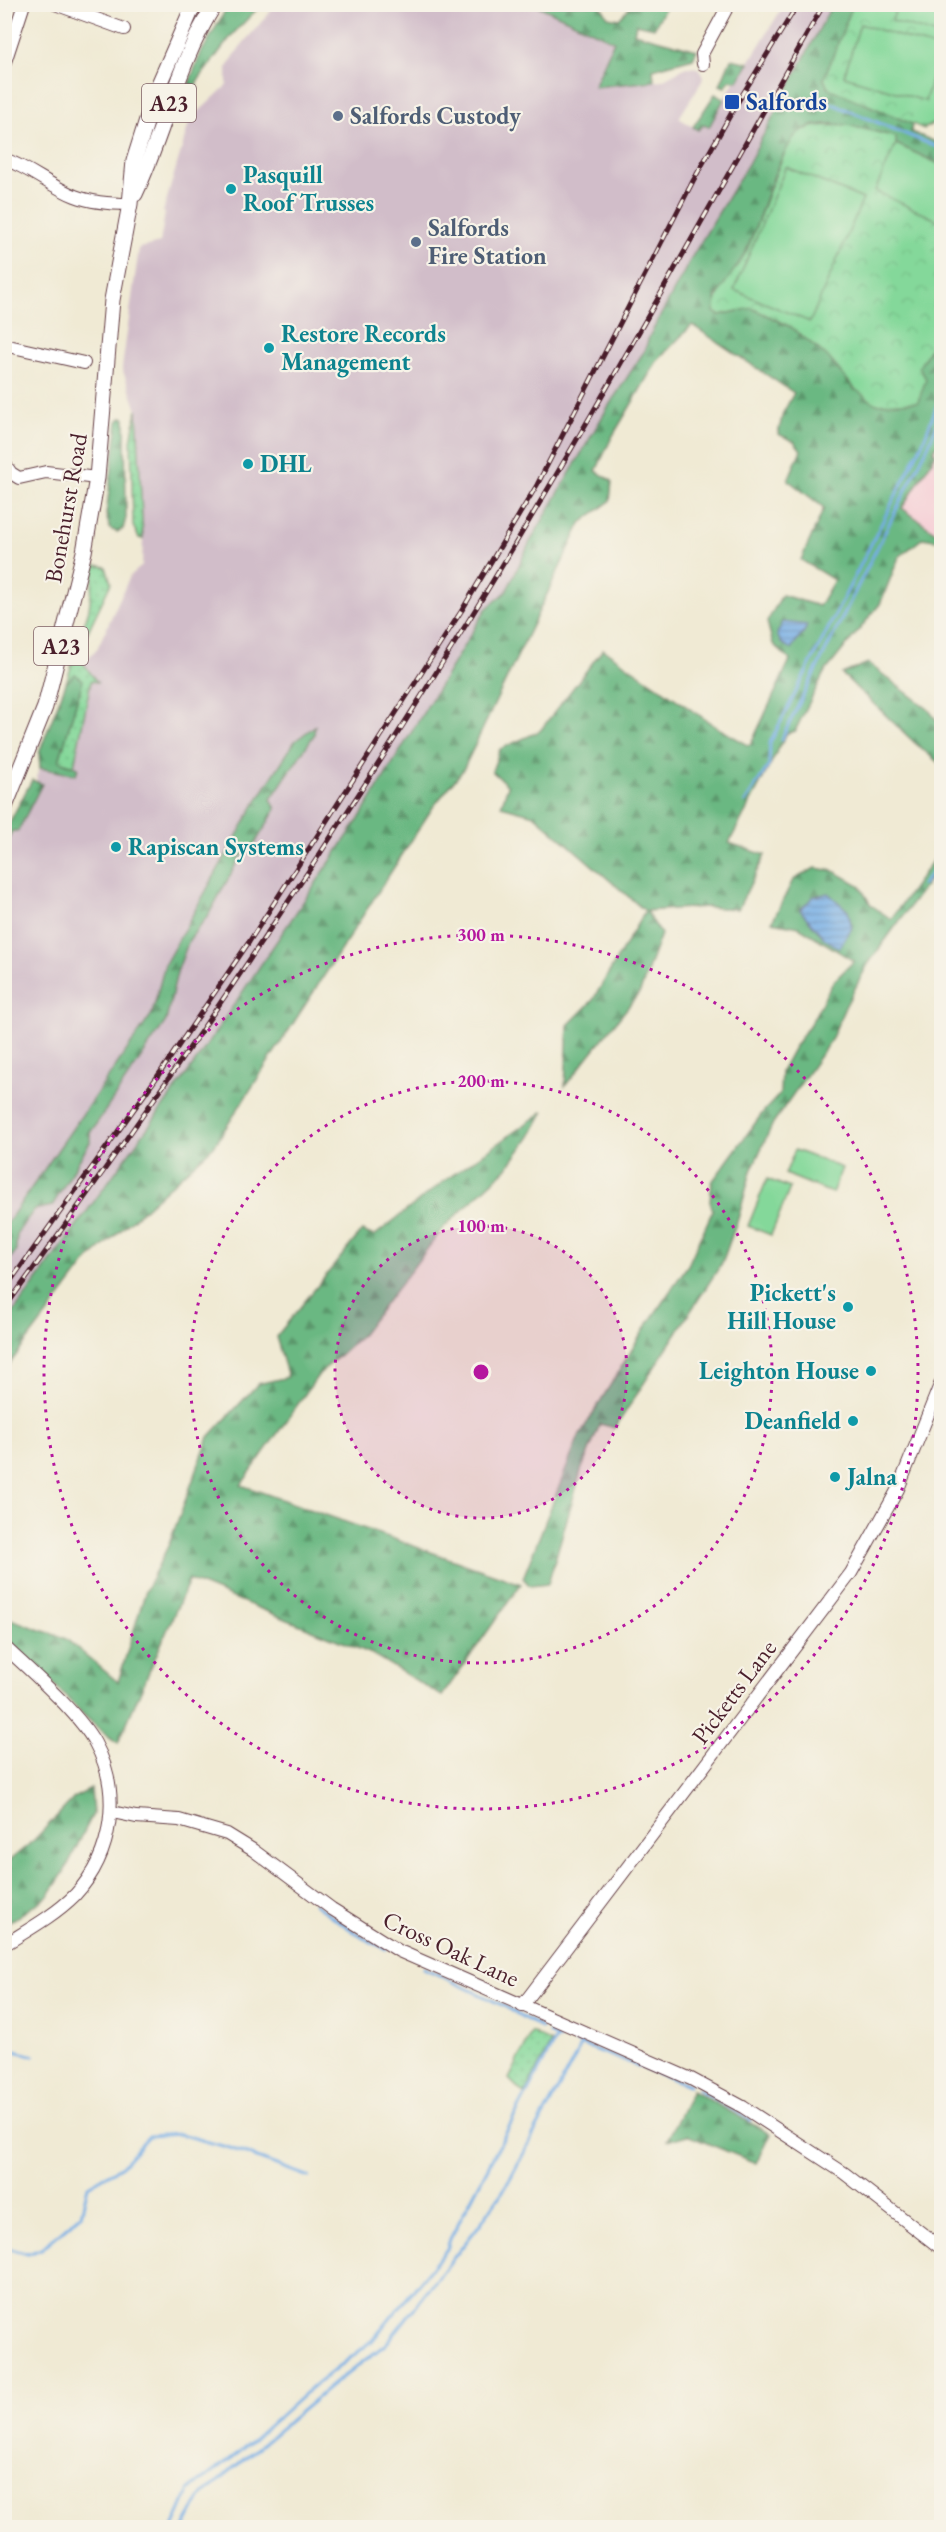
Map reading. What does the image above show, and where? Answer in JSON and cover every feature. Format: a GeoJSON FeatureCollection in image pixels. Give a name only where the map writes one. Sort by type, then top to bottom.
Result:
{"type":"FeatureCollection","features":[{"type":"Feature","properties":{"kind":"main road","name":"Bonehurst Road"},"geometry":{"type":"LineString","coordinates":[[4,809],[45,707],[84,552],[97,478],[112,300],[130,204],[134,161],[150,109],[194,4]]}},
{"type":"Feature","properties":{"kind":"main road","name":"Bonehurst Road"},"geometry":{"type":"LineString","coordinates":[[130,204],[149,165],[182,66],[215,4]]}},
{"type":"Feature","properties":{"kind":"street"},"geometry":{"type":"LineString","coordinates":[[4,65],[24,4]]}},
{"type":"Feature","properties":{"kind":"street"},"geometry":{"type":"LineString","coordinates":[[55,4],[124,29]]}},
{"type":"Feature","properties":{"kind":"street"},"geometry":{"type":"LineString","coordinates":[[703,64],[702,54],[729,4]]}},
{"type":"Feature","properties":{"kind":"street"},"geometry":{"type":"LineString","coordinates":[[4,159],[23,166],[74,195],[92,202],[130,204]]}},
{"type":"Feature","properties":{"kind":"street"},"geometry":{"type":"LineString","coordinates":[[4,345],[84,363]]}},
{"type":"Feature","properties":{"kind":"street"},"geometry":{"type":"LineString","coordinates":[[4,463],[19,478],[46,472],[97,478]]}},
{"type":"Feature","properties":{"kind":"street","name":"Picketts Lane"},"geometry":{"type":"LineString","coordinates":[[522,2006],[851,1573],[897,1489],[942,1380]]}},
{"type":"Feature","properties":{"kind":"street"},"geometry":{"type":"LineString","coordinates":[[4,1646],[71,1714],[95,1743],[109,1778],[112,1812],[102,1852],[91,1874],[75,1895],[55,1912],[4,1945]]}},
{"type":"Feature","properties":{"kind":"street","name":"Cross Oak Lane"},"geometry":{"type":"LineString","coordinates":[[112,1812],[135,1817],[179,1820],[226,1834],[253,1850],[365,1931],[399,1951],[691,2079],[743,2107],[844,2173],[942,2249]]}},
{"type":"Feature","properties":{"kind":"shaded area"},"geometry":{"type":"Polygon","coordinates":[[[276,5],[536,5],[614,41],[594,87],[662,80],[686,67],[698,68],[703,76],[702,81],[679,118],[698,130],[704,125],[709,127],[734,82],[738,80],[784,5],[832,5],[748,164],[693,255],[649,337],[645,350],[608,407],[530,542],[506,592],[486,609],[407,742],[294,919],[194,1064],[5,1324],[5,1265],[16,1251],[17,1233],[90,1142],[90,1134],[166,1021],[177,972],[189,940],[209,914],[240,857],[251,850],[270,799],[314,735],[314,726],[295,741],[253,807],[165,964],[152,1014],[5,1226],[5,846],[42,784],[36,780],[40,768],[52,771],[78,768],[74,766],[90,687],[78,668],[97,649],[130,576],[142,566],[143,539],[137,410],[122,368],[139,248],[160,243],[165,213],[163,212],[190,120],[227,85],[227,67],[240,47],[276,5]]]}},
{"type":"Feature","properties":{"kind":"shaded area"},"geometry":{"type":"Polygon","coordinates":[[[940,440],[941,536],[902,508],[936,455],[933,451],[940,440]]]}},
{"type":"Feature","properties":{"kind":"green space"},"geometry":{"type":"Polygon","coordinates":[[[229,4],[261,5],[232,35],[196,83],[198,88],[185,107],[180,105],[201,53],[229,4]]]}},
{"type":"Feature","properties":{"kind":"green space"},"geometry":{"type":"Polygon","coordinates":[[[536,5],[600,5],[608,17],[619,19],[632,5],[667,5],[654,28],[636,24],[634,33],[697,50],[693,58],[653,69],[654,81],[594,87],[614,41],[536,5]]]}},
{"type":"Feature","properties":{"kind":"green space"},"geometry":{"type":"Polygon","coordinates":[[[832,5],[853,5],[824,79],[828,88],[912,124],[911,132],[941,144],[941,165],[896,144],[896,137],[841,125],[809,127],[798,134],[779,163],[746,251],[715,298],[719,315],[752,308],[791,327],[828,357],[855,390],[919,367],[941,330],[941,441],[933,451],[936,454],[902,508],[941,536],[941,541],[923,538],[899,557],[880,604],[824,673],[795,731],[787,733],[729,843],[765,855],[738,909],[706,907],[646,911],[661,934],[640,992],[565,1086],[568,1025],[593,1000],[645,911],[534,815],[501,806],[508,786],[492,771],[500,749],[540,731],[603,649],[718,728],[748,745],[751,744],[790,660],[773,644],[767,622],[782,595],[819,606],[834,580],[801,560],[824,508],[788,480],[801,450],[794,441],[778,434],[783,413],[794,393],[692,325],[657,361],[612,437],[596,471],[612,481],[610,501],[581,523],[463,770],[433,807],[214,1146],[89,1259],[5,1370],[5,1324],[194,1064],[359,819],[486,609],[506,592],[530,542],[608,407],[645,350],[649,337],[693,255],[748,164],[832,5]]]}},
{"type":"Feature","properties":{"kind":"green space"},"geometry":{"type":"Polygon","coordinates":[[[853,5],[941,5],[941,102],[937,121],[924,129],[828,88],[824,79],[853,5]]]}},
{"type":"Feature","properties":{"kind":"green space"},"geometry":{"type":"Polygon","coordinates":[[[897,5],[941,5],[941,36],[892,21],[897,5]]]}},
{"type":"Feature","properties":{"kind":"green space"},"geometry":{"type":"Polygon","coordinates":[[[860,24],[941,49],[925,101],[844,76],[860,24]]]}},
{"type":"Feature","properties":{"kind":"green space"},"geometry":{"type":"Polygon","coordinates":[[[731,59],[749,63],[738,81],[730,80],[725,87],[720,85],[731,59]]]}},
{"type":"Feature","properties":{"kind":"green space"},"geometry":{"type":"Polygon","coordinates":[[[715,94],[724,99],[709,127],[704,125],[698,130],[693,127],[715,94]]]}},
{"type":"Feature","properties":{"kind":"green space"},"geometry":{"type":"Polygon","coordinates":[[[847,125],[896,137],[896,144],[941,165],[942,264],[938,274],[941,276],[941,330],[919,367],[926,379],[918,402],[876,404],[855,389],[828,357],[791,327],[752,308],[719,315],[714,312],[718,295],[746,252],[777,170],[792,141],[798,133],[809,128],[847,125]]]}},
{"type":"Feature","properties":{"kind":"green space"},"geometry":{"type":"Polygon","coordinates":[[[896,144],[941,165],[941,222],[875,191],[896,144]]]}},
{"type":"Feature","properties":{"kind":"green space"},"geometry":{"type":"Polygon","coordinates":[[[786,167],[863,199],[810,322],[734,290],[786,167]]]}},
{"type":"Feature","properties":{"kind":"green space"},"geometry":{"type":"Polygon","coordinates":[[[137,410],[143,539],[139,538],[133,526],[131,441],[137,410]]]}},
{"type":"Feature","properties":{"kind":"green space"},"geometry":{"type":"Polygon","coordinates":[[[123,417],[125,419],[126,518],[123,529],[117,532],[110,529],[106,515],[118,421],[123,417]]]}},
{"type":"Feature","properties":{"kind":"green space"},"geometry":{"type":"Polygon","coordinates":[[[95,565],[106,567],[111,583],[82,644],[83,663],[97,682],[91,681],[74,766],[59,761],[82,680],[66,683],[89,609],[95,565]]]}},
{"type":"Feature","properties":{"kind":"green space"},"geometry":{"type":"Polygon","coordinates":[[[868,663],[928,709],[941,726],[941,765],[842,674],[868,663]]]}},
{"type":"Feature","properties":{"kind":"green space"},"geometry":{"type":"Polygon","coordinates":[[[75,674],[83,680],[59,761],[78,768],[76,775],[40,768],[39,753],[66,683],[75,674]]]}},
{"type":"Feature","properties":{"kind":"green space"},"geometry":{"type":"Polygon","coordinates":[[[315,726],[314,735],[271,799],[276,809],[251,850],[240,857],[209,914],[189,940],[177,972],[166,1021],[90,1133],[90,1142],[52,1206],[34,1210],[17,1233],[16,1251],[5,1265],[5,1226],[152,1014],[165,964],[253,807],[295,741],[315,726]]]}},
{"type":"Feature","properties":{"kind":"green space"},"geometry":{"type":"Polygon","coordinates":[[[32,780],[42,784],[18,831],[12,831],[5,846],[5,831],[32,780]]]}},
{"type":"Feature","properties":{"kind":"green space"},"geometry":{"type":"Polygon","coordinates":[[[941,849],[941,864],[868,964],[845,1007],[831,1040],[773,1123],[751,1171],[738,1219],[722,1263],[615,1428],[600,1424],[581,1471],[548,1584],[530,1586],[523,1578],[579,1436],[647,1325],[688,1265],[713,1210],[710,1202],[712,1182],[764,1111],[780,1094],[781,1071],[793,1049],[812,1021],[833,982],[854,961],[799,927],[772,922],[793,880],[815,868],[834,871],[859,885],[871,905],[891,919],[941,849]]]}},
{"type":"Feature","properties":{"kind":"green space"},"geometry":{"type":"Polygon","coordinates":[[[544,1111],[529,1138],[506,1169],[444,1227],[360,1337],[319,1374],[241,1485],[521,1584],[442,1696],[372,1654],[189,1580],[118,1743],[88,1719],[5,1637],[5,1617],[66,1639],[118,1682],[146,1590],[169,1544],[209,1437],[258,1384],[288,1377],[276,1337],[362,1231],[374,1236],[444,1181],[544,1111]]]}},
{"type":"Feature","properties":{"kind":"green space"},"geometry":{"type":"Polygon","coordinates":[[[795,1150],[842,1168],[832,1193],[785,1174],[795,1150]]]}},
{"type":"Feature","properties":{"kind":"green space"},"geometry":{"type":"Polygon","coordinates":[[[767,1179],[790,1188],[771,1235],[748,1226],[767,1179]]]}},
{"type":"Feature","properties":{"kind":"green space"},"geometry":{"type":"Polygon","coordinates":[[[91,1789],[93,1814],[64,1872],[48,1896],[5,1925],[5,1864],[33,1841],[75,1797],[91,1789]]]}},
{"type":"Feature","properties":{"kind":"green space"},"geometry":{"type":"Polygon","coordinates":[[[532,2032],[551,2043],[524,2094],[509,2079],[532,2032]]]}},
{"type":"Feature","properties":{"kind":"green space"},"geometry":{"type":"Polygon","coordinates":[[[692,2090],[770,2134],[756,2163],[687,2135],[667,2141],[692,2090]]]}},
{"type":"Feature","properties":{"kind":"water"},"geometry":{"type":"Polygon","coordinates":[[[783,622],[807,625],[791,649],[781,643],[777,634],[783,622]]]}},
{"type":"Feature","properties":{"kind":"water"},"geometry":{"type":"Polygon","coordinates":[[[828,893],[848,911],[852,928],[839,948],[824,938],[800,910],[813,897],[828,893]]]}},
{"type":"Feature","properties":{"kind":"waterway"},"geometry":{"type":"LineString","coordinates":[[823,100],[942,149]]}},
{"type":"Feature","properties":{"kind":"waterway"},"geometry":{"type":"LineString","coordinates":[[745,802],[769,765],[770,743],[923,442],[942,392]]}},
{"type":"Feature","properties":{"kind":"waterway"},"geometry":{"type":"LineString","coordinates":[[781,740],[929,444],[942,411]]}},
{"type":"Feature","properties":{"kind":"waterway"},"geometry":{"type":"LineString","coordinates":[[922,885],[942,861]]}},
{"type":"Feature","properties":{"kind":"waterway"},"geometry":{"type":"LineString","coordinates":[[314,1904],[363,1938],[386,1949]]}},
{"type":"Feature","properties":{"kind":"waterway"},"geometry":{"type":"LineString","coordinates":[[424,1968],[504,2006],[541,2028]]}},
{"type":"Feature","properties":{"kind":"waterway"},"geometry":{"type":"LineString","coordinates":[[549,2033],[556,2038]]}},
{"type":"Feature","properties":{"kind":"waterway"},"geometry":{"type":"LineString","coordinates":[[189,2490],[241,2451],[305,2393],[371,2342],[447,2249],[450,2239],[556,2038],[560,2039]]}},
{"type":"Feature","properties":{"kind":"waterway"},"geometry":{"type":"LineString","coordinates":[[575,2042],[689,2085]]}},
{"type":"Feature","properties":{"kind":"waterway"},"geometry":{"type":"LineString","coordinates":[[184,2528],[200,2498],[225,2475],[331,2386],[386,2344],[481,2223],[505,2188],[582,2044]]}},
{"type":"Feature","properties":{"kind":"waterway"},"geometry":{"type":"LineString","coordinates":[[4,2048],[34,2056]]}},
{"type":"Feature","properties":{"kind":"waterway"},"geometry":{"type":"LineString","coordinates":[[698,2089],[751,2120]]}},
{"type":"Feature","properties":{"kind":"waterway"},"geometry":{"type":"LineString","coordinates":[[4,2247],[28,2254],[41,2249],[81,2215],[88,2186],[122,2166],[149,2136],[180,2134],[230,2148],[309,2177]]}},
{"type":"Feature","properties":{"kind":"waterway"},"geometry":{"type":"LineString","coordinates":[[173,2528],[188,2493]]}},
{"type":"Feature","properties":{"kind":"railway"},"geometry":{"type":"LineString","coordinates":[[4,1290],[162,1070],[249,942],[462,610],[537,485],[693,181],[798,4]]}},
{"type":"Feature","properties":{"kind":"railway"},"geometry":{"type":"LineString","coordinates":[[4,1309],[126,1139],[245,967],[360,792],[472,615],[563,464],[824,4]]}},
{"type":"Feature","properties":{"kind":"place","name":"Salfords"},"geometry":{"type":"Point","coordinates":[732,102]}},
{"type":"Feature","properties":{"kind":"place","name":"Salfords Custody"},"geometry":{"type":"Point","coordinates":[338,116]}},
{"type":"Feature","properties":{"kind":"place","name":"Pasquill Roof Trusses"},"geometry":{"type":"Point","coordinates":[231,189]}},
{"type":"Feature","properties":{"kind":"place","name":"Salfords Fire Station"},"geometry":{"type":"Point","coordinates":[416,242]}},
{"type":"Feature","properties":{"kind":"place","name":"Restore Records Management"},"geometry":{"type":"Point","coordinates":[269,348]}},
{"type":"Feature","properties":{"kind":"place","name":"DHL"},"geometry":{"type":"Point","coordinates":[248,464]}},
{"type":"Feature","properties":{"kind":"place","name":"Rapiscan Systems"},"geometry":{"type":"Point","coordinates":[116,847]}},
{"type":"Feature","properties":{"kind":"place","name":"Pickett's Hill House"},"geometry":{"type":"Point","coordinates":[848,1307]}},
{"type":"Feature","properties":{"kind":"place","name":"Leighton House"},"geometry":{"type":"Point","coordinates":[871,1371]}},
{"type":"Feature","properties":{"kind":"place","name":"Deanfield"},"geometry":{"type":"Point","coordinates":[853,1421]}},
{"type":"Feature","properties":{"kind":"place","name":"Jalna"},"geometry":{"type":"Point","coordinates":[835,1477]}}]}
